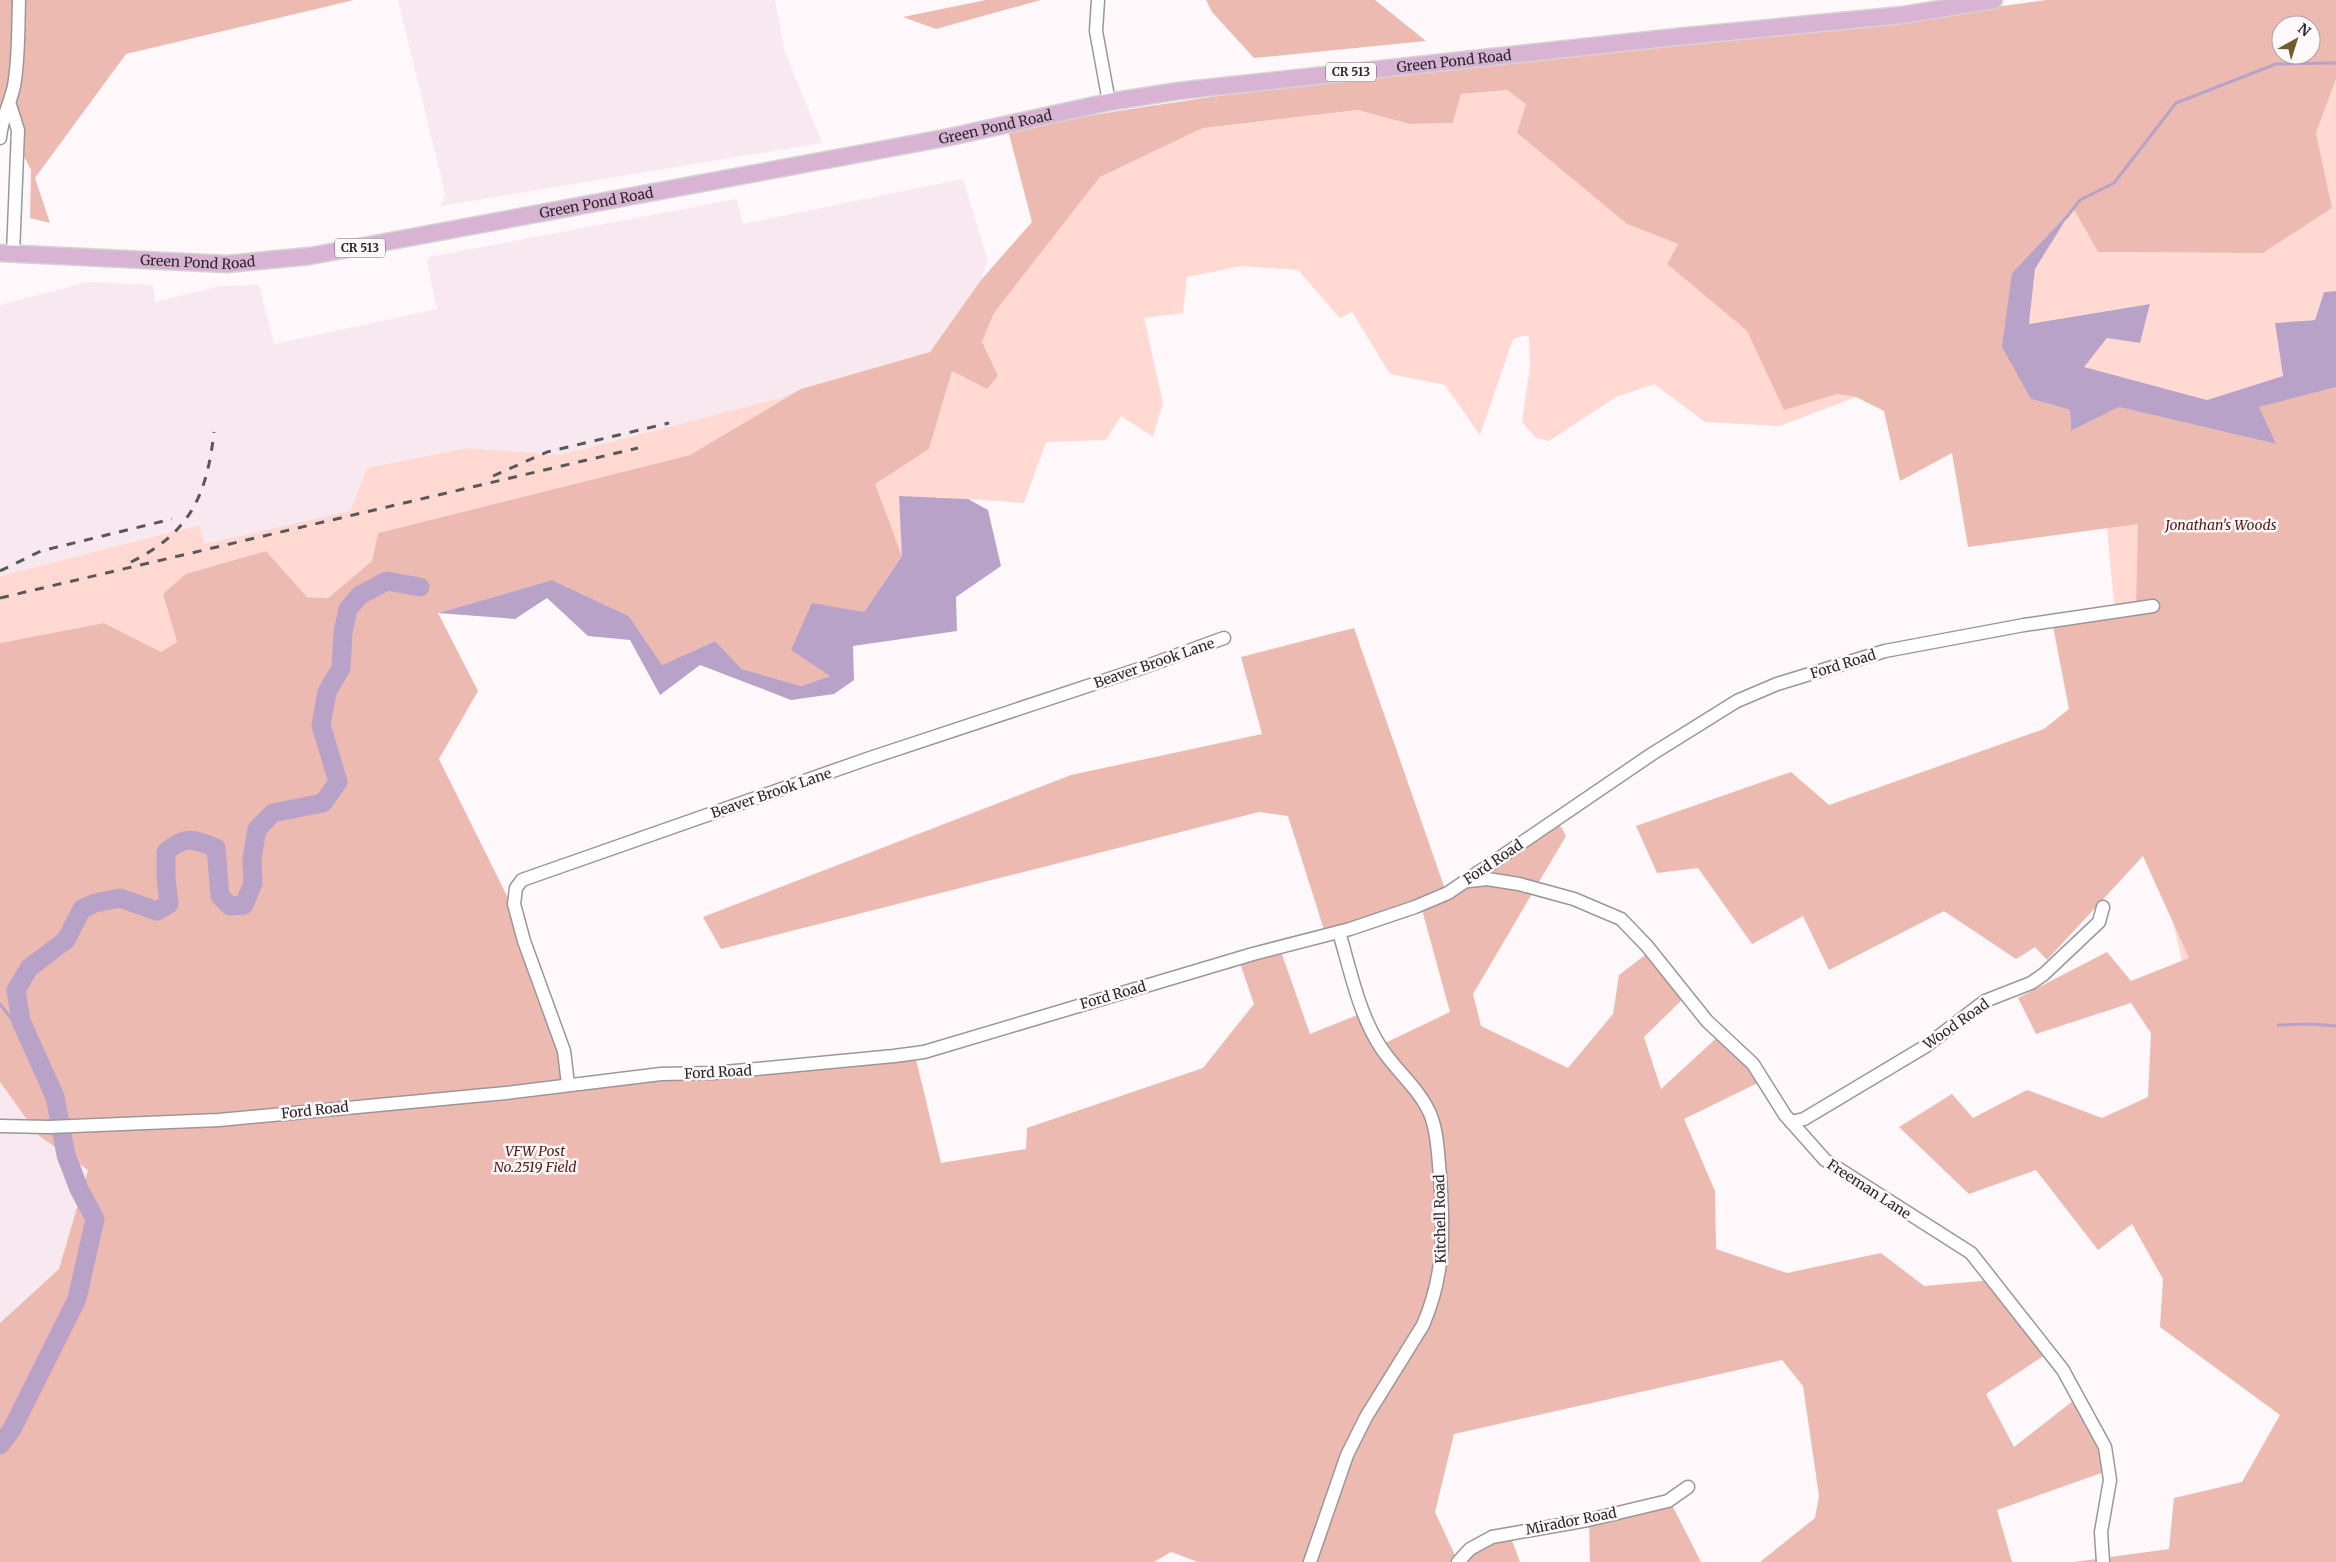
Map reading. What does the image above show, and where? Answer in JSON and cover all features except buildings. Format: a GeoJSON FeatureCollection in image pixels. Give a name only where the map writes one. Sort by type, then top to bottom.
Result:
{"type":"FeatureCollection","features":[{"type":"Feature","properties":{"kind":"main road","name":"Green Pond Road"},"geometry":{"type":"LineString","coordinates":[[6,253],[227,264],[310,256],[950,136],[1109,102],[1250,81],[1903,15],[1994,0]]}},
{"type":"Feature","properties":{"kind":"street"},"geometry":{"type":"LineString","coordinates":[[0,138],[1,126],[10,105],[17,69],[19,0]]}},
{"type":"Feature","properties":{"kind":"street"},"geometry":{"type":"LineString","coordinates":[[1098,0],[1096,31],[1109,102]]}},
{"type":"Feature","properties":{"kind":"street"},"geometry":{"type":"LineString","coordinates":[[6,253],[18,130],[10,105]]}},
{"type":"Feature","properties":{"kind":"street","name":"Ford Road"},"geometry":{"type":"LineString","coordinates":[[0,1126],[49,1127],[219,1120],[506,1093],[661,1074],[714,1073],[843,1063],[924,1052],[1253,954],[1339,932],[1415,907],[1448,893],[1652,754],[1737,701],[1776,684],[1885,651],[2024,625],[2153,606]]}},
{"type":"Feature","properties":{"kind":"street","name":"Beaver Brook Lane"},"geometry":{"type":"LineString","coordinates":[[568,1084],[564,1051],[524,941],[514,904],[516,888],[522,880],[870,758],[1136,670],[1224,638]]}},
{"type":"Feature","properties":{"kind":"street","name":"Freeman Lane"},"geometry":{"type":"LineString","coordinates":[[1464,882],[1487,879],[1511,882],[1574,899],[1621,919],[1647,946],[1707,1021],[1753,1064],[1791,1122],[1825,1160],[1971,1253],[2063,1370],[2105,1447],[2110,1480],[2101,1532],[2103,1562]]}},
{"type":"Feature","properties":{"kind":"street","name":"Wood Road"},"geometry":{"type":"LineString","coordinates":[[1791,1122],[1804,1119],[1926,1046],[1985,1001],[2031,983],[2044,974],[2099,922],[2103,908]]}},
{"type":"Feature","properties":{"kind":"street","name":"Kitchell Road"},"geometry":{"type":"LineString","coordinates":[[1310,1562],[1347,1454],[1366,1417],[1427,1317],[1435,1293],[1443,1253],[1438,1148],[1431,1117],[1424,1101],[1387,1057],[1370,1029],[1339,932]]}},
{"type":"Feature","properties":{"kind":"street","name":"Mirador Road"},"geometry":{"type":"LineString","coordinates":[[1458,1562],[1470,1549],[1492,1537],[1588,1520],[1668,1501],[1688,1487]]}},
{"type":"Feature","properties":{"kind":"shaded area"},"geometry":{"type":"Polygon","coordinates":[[[398,0],[775,0],[785,52],[822,143],[441,206],[445,193],[398,0]]]}},
{"type":"Feature","properties":{"kind":"shaded area"},"geometry":{"type":"Polygon","coordinates":[[[963,179],[988,261],[981,280],[930,352],[801,389],[780,398],[560,455],[467,448],[367,468],[350,511],[205,545],[198,525],[0,576],[0,305],[89,282],[153,285],[155,302],[220,286],[259,285],[274,344],[437,309],[427,263],[429,257],[737,199],[743,224],[963,179]]]}},
{"type":"Feature","properties":{"kind":"shaded area"},"geometry":{"type":"Polygon","coordinates":[[[2073,208],[2035,269],[2029,324],[2150,304],[2140,343],[2107,338],[2084,367],[2207,400],[2283,376],[2275,323],[2315,320],[2324,292],[2336,291],[2336,387],[2259,407],[2276,444],[2119,407],[2071,431],[2070,410],[2031,399],[2002,347],[2012,273],[2073,208]]]}},
{"type":"Feature","properties":{"kind":"shaded area"},"geometry":{"type":"Polygon","coordinates":[[[899,496],[968,499],[988,510],[1001,566],[956,597],[957,631],[853,646],[854,680],[834,694],[791,700],[700,665],[660,695],[630,640],[588,636],[547,598],[515,619],[438,613],[552,580],[629,616],[662,665],[715,641],[742,669],[801,686],[830,676],[791,650],[812,603],[864,612],[902,556],[899,496]]]}},
{"type":"Feature","properties":{"kind":"shaded area"},"geometry":{"type":"Polygon","coordinates":[[[0,1082],[38,1135],[88,1170],[59,1269],[0,1323],[0,1082]]]}},
{"type":"Feature","properties":{"kind":"green space"},"geometry":{"type":"Polygon","coordinates":[[[0,0],[354,0],[126,54],[35,178],[50,223],[30,218],[31,170],[0,109],[0,0]]]}},
{"type":"Feature","properties":{"kind":"green space"},"geometry":{"type":"Polygon","coordinates":[[[986,0],[1041,0],[936,29],[903,17],[986,0]]]}},
{"type":"Feature","properties":{"kind":"green space"},"geometry":{"type":"Polygon","coordinates":[[[1206,0],[1375,0],[1426,41],[1254,58],[1212,12],[1206,0]]]}},
{"type":"Feature","properties":{"kind":"green space","name":"VFW Post No.2519 Field"},"geometry":{"type":"Polygon","coordinates":[[[2046,0],[2336,0],[2336,79],[2316,133],[2332,208],[2263,253],[2098,252],[2073,208],[2012,273],[2031,399],[2070,410],[2071,431],[2119,407],[2275,444],[2258,407],[2336,387],[2336,1562],[2074,1562],[2169,1549],[2174,1498],[2242,1482],[2280,1415],[2160,1327],[2163,1279],[2132,1224],[2098,1250],[2036,1170],[1969,1194],[1899,1127],[1952,1094],[1973,1118],[2027,1090],[2102,1118],[2148,1097],[2151,1033],[2131,1003],[2036,1034],[2018,998],[2107,952],[2131,981],[2189,958],[2143,856],[2047,960],[2035,947],[2016,959],[1944,911],[1829,970],[1803,916],[1752,944],[1698,868],[1657,873],[1636,826],[1791,772],[1829,805],[2044,729],[2069,709],[2052,621],[2136,611],[2138,524],[1968,547],[1952,453],[1900,481],[1884,411],[1856,397],[1837,394],[1784,410],[1747,331],[1667,264],[1678,244],[1627,224],[1517,133],[1526,104],[1507,90],[1461,94],[1453,123],[1410,124],[1358,110],[1203,128],[1100,177],[994,313],[982,342],[998,376],[987,389],[952,371],[929,449],[875,484],[902,556],[864,612],[830,676],[801,686],[742,669],[715,641],[662,665],[629,616],[552,580],[438,613],[478,691],[439,759],[509,900],[571,1087],[915,1055],[941,1163],[1026,1149],[1027,1128],[1203,1068],[1254,1004],[1239,960],[1279,946],[1310,1034],[1365,1012],[1381,1045],[1450,1012],[1421,906],[1326,936],[1288,816],[1259,812],[721,949],[703,917],[1071,775],[1262,734],[1241,657],[1354,628],[1447,895],[1557,820],[1566,836],[1473,994],[1481,1026],[1568,1068],[1613,1014],[1619,975],[1653,949],[1687,995],[1644,1037],[1661,1089],[1722,1033],[1766,1079],[1684,1119],[1715,1191],[1716,1249],[1787,1273],[1881,1253],[1924,1286],[1993,1280],[2051,1351],[1986,1394],[2014,1447],[2078,1397],[2110,1470],[1997,1510],[2012,1562],[1760,1562],[1815,1518],[1819,1496],[1803,1386],[1782,1360],[1454,1434],[1435,1512],[1458,1562],[1198,1562],[1171,1552],[1154,1562],[0,1562],[0,1323],[59,1269],[88,1170],[38,1135],[0,1082],[0,643],[104,623],[161,652],[177,642],[163,594],[186,574],[266,551],[307,597],[328,598],[372,561],[378,533],[690,455],[801,389],[930,352],[981,280],[1032,222],[1008,130],[1266,89],[1396,73],[1786,32],[2046,0]]]}},
{"type":"Feature","properties":{"kind":"green space","name":"Jonathan's Woods"},"geometry":{"type":"Polygon","coordinates":[[[2336,79],[2336,291],[2324,292],[2315,320],[2299,321],[2336,337],[2336,1562],[2321,1562],[2129,732],[2116,625],[2095,400],[2196,408],[2286,389],[2287,322],[2275,323],[2283,376],[2207,400],[2083,367],[2107,338],[2140,343],[2150,304],[2029,324],[2035,269],[2073,208],[2098,252],[2263,253],[2331,208],[2316,133],[2336,79]]]}},
{"type":"Feature","properties":{"kind":"green space"},"geometry":{"type":"Polygon","coordinates":[[[1508,90],[1526,104],[1517,133],[1627,224],[1678,244],[1667,264],[1747,331],[1784,409],[1837,394],[1856,397],[1780,426],[1705,422],[1654,384],[1616,397],[1549,441],[1536,438],[1522,422],[1530,366],[1529,337],[1526,335],[1513,339],[1480,435],[1445,385],[1390,374],[1352,312],[1340,318],[1298,270],[1241,266],[1187,277],[1183,313],[1144,318],[1163,403],[1153,437],[1121,416],[1106,440],[1046,442],[1024,503],[936,497],[902,556],[874,484],[929,449],[952,371],[987,389],[982,342],[994,313],[1100,177],[1203,128],[1359,110],[1410,124],[1453,123],[1461,94],[1508,90]]]}},
{"type":"Feature","properties":{"kind":"green space"},"geometry":{"type":"Polygon","coordinates":[[[801,389],[690,455],[378,533],[372,561],[328,598],[307,597],[266,551],[163,594],[177,642],[161,652],[104,623],[0,643],[0,576],[199,525],[205,544],[350,511],[367,468],[467,448],[560,455],[780,398],[801,389]]]}},
{"type":"Feature","properties":{"kind":"green space"},"geometry":{"type":"Polygon","coordinates":[[[1671,1503],[1701,1562],[1590,1562],[1589,1519],[1671,1503]]]}},
{"type":"Feature","properties":{"kind":"green space"},"geometry":{"type":"Polygon","coordinates":[[[1509,1532],[1520,1562],[1458,1562],[1509,1532]]]}},
{"type":"Feature","properties":{"kind":"waterway"},"geometry":{"type":"LineString","coordinates":[[2066,218],[2080,200],[2114,183],[2176,103],[2276,64],[2336,63]]}},
{"type":"Feature","properties":{"kind":"waterway"},"geometry":{"type":"LineString","coordinates":[[0,1445],[12,1429],[77,1299],[95,1219],[79,1189],[66,1155],[55,1097],[21,1021],[16,990],[29,968],[66,940],[82,909],[95,903],[120,898],[157,911],[169,904],[166,852],[184,841],[202,842],[216,848],[220,896],[230,906],[244,905],[253,883],[252,859],[257,829],[273,813],[323,803],[338,782],[321,725],[327,692],[341,668],[343,632],[348,609],[360,595],[387,581],[420,587]]}},
{"type":"Feature","properties":{"kind":"waterway"},"geometry":{"type":"LineString","coordinates":[[0,1004],[37,1052]]}},
{"type":"Feature","properties":{"kind":"waterway"},"geometry":{"type":"LineString","coordinates":[[2278,1025],[2310,1024],[2336,1026]]}},
{"type":"Feature","properties":{"kind":"railway"},"geometry":{"type":"LineString","coordinates":[[493,476],[547,452],[669,423]]}},
{"type":"Feature","properties":{"kind":"railway"},"geometry":{"type":"LineString","coordinates":[[131,562],[151,551],[168,538],[192,510],[206,475],[214,432]]}},
{"type":"Feature","properties":{"kind":"railway"},"geometry":{"type":"LineString","coordinates":[[0,598],[638,448]]}},
{"type":"Feature","properties":{"kind":"railway"},"geometry":{"type":"LineString","coordinates":[[0,571],[41,551],[172,519]]}}]}
